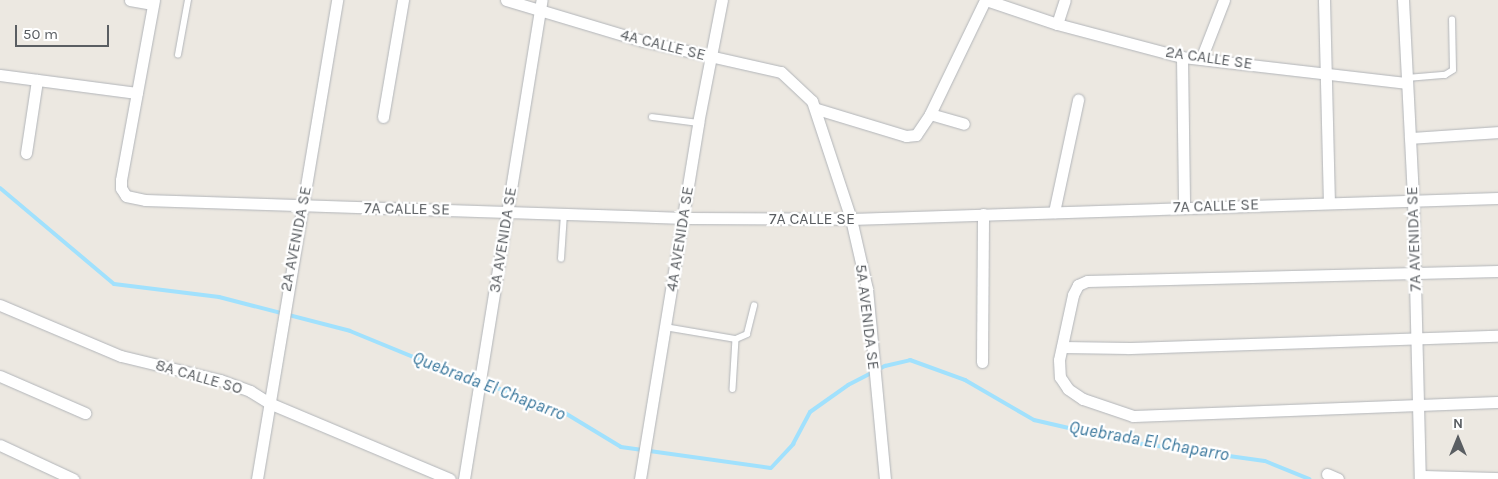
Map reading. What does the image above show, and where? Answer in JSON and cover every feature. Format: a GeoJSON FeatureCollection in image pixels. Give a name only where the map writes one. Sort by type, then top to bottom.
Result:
{"type":"FeatureCollection","features":[{"type":"Feature","properties":{"kind":"street"},"geometry":{"type":"LineString","coordinates":[[0,75],[137,93],[154,2],[130,0]]}},
{"type":"Feature","properties":{"kind":"street","name":"2A AVENIDA SE"},"geometry":{"type":"LineString","coordinates":[[257,479],[286,295],[303,207],[337,0]]}},
{"type":"Feature","properties":{"kind":"street"},"geometry":{"type":"LineString","coordinates":[[383,117],[403,0]]}},
{"type":"Feature","properties":{"kind":"street","name":"4A CALLE SE"},"geometry":{"type":"LineString","coordinates":[[506,0],[541,5],[643,41],[781,72],[815,105],[906,136],[916,135],[930,114]]}},
{"type":"Feature","properties":{"kind":"street","name":"4A AVENIDA SE"},"geometry":{"type":"LineString","coordinates":[[640,476],[685,218],[698,123],[722,0]]}},
{"type":"Feature","properties":{"kind":"street"},"geometry":{"type":"LineString","coordinates":[[964,124],[930,114],[986,0]]}},
{"type":"Feature","properties":{"kind":"street","name":"2A CALLE SE"},"geometry":{"type":"LineString","coordinates":[[986,0],[1057,24],[1182,58],[1407,80]]}},
{"type":"Feature","properties":{"kind":"street"},"geometry":{"type":"LineString","coordinates":[[1057,24],[1065,0]]}},
{"type":"Feature","properties":{"kind":"street"},"geometry":{"type":"LineString","coordinates":[[1201,59],[1224,0]]}},
{"type":"Feature","properties":{"kind":"street"},"geometry":{"type":"LineString","coordinates":[[1324,0],[1327,73],[1328,202]]}},
{"type":"Feature","properties":{"kind":"street","name":"7A AVENIDA SE"},"geometry":{"type":"LineString","coordinates":[[1403,0],[1416,272],[1420,478]]}},
{"type":"Feature","properties":{"kind":"street","name":"3A AVENIDA SE"},"geometry":{"type":"LineString","coordinates":[[464,479],[541,5]]}},
{"type":"Feature","properties":{"kind":"street"},"geometry":{"type":"LineString","coordinates":[[1182,58],[1184,207]]}},
{"type":"Feature","properties":{"kind":"street"},"geometry":{"type":"LineString","coordinates":[[26,153],[37,80]]}},
{"type":"Feature","properties":{"kind":"street","name":"7A CALLE SE"},"geometry":{"type":"LineString","coordinates":[[137,93],[121,188],[126,196],[145,200],[303,207],[507,211],[685,218],[851,219],[1413,199],[1498,198]]}},
{"type":"Feature","properties":{"kind":"street"},"geometry":{"type":"LineString","coordinates":[[1054,212],[1078,100]]}},
{"type":"Feature","properties":{"kind":"street","name":"5A AVENIDA SE"},"geometry":{"type":"LineString","coordinates":[[815,105],[851,219],[867,288],[885,479]]}},
{"type":"Feature","properties":{"kind":"street"},"geometry":{"type":"LineString","coordinates":[[1410,138],[1498,132]]}},
{"type":"Feature","properties":{"kind":"street"},"geometry":{"type":"LineString","coordinates":[[982,362],[983,214]]}},
{"type":"Feature","properties":{"kind":"street"},"geometry":{"type":"LineString","coordinates":[[1498,271],[1087,281],[1078,285],[1073,295],[1062,346],[1060,377],[1068,389],[1083,399],[1133,416],[1498,402]]}},
{"type":"Feature","properties":{"kind":"street","name":"8A CALLE SO"},"geometry":{"type":"LineString","coordinates":[[0,305],[121,356],[220,380],[250,391],[268,403],[450,479]]}},
{"type":"Feature","properties":{"kind":"street"},"geometry":{"type":"LineString","coordinates":[[1062,346],[1129,348],[1418,337],[1498,336]]}},
{"type":"Feature","properties":{"kind":"street"},"geometry":{"type":"LineString","coordinates":[[0,376],[85,413]]}},
{"type":"Feature","properties":{"kind":"street"},"geometry":{"type":"LineString","coordinates":[[0,445],[72,479]]}},
{"type":"Feature","properties":{"kind":"street"},"geometry":{"type":"LineString","coordinates":[[1327,474],[1338,479]]}},
{"type":"Feature","properties":{"kind":"street"},"geometry":{"type":"LineString","coordinates":[[1420,478],[1498,478]]}},
{"type":"Feature","properties":{"kind":"lane"},"geometry":{"type":"LineString","coordinates":[[178,55],[188,0]]}},
{"type":"Feature","properties":{"kind":"lane"},"geometry":{"type":"LineString","coordinates":[[1407,80],[1445,75],[1453,70],[1452,20]]}},
{"type":"Feature","properties":{"kind":"lane"},"geometry":{"type":"LineString","coordinates":[[652,117],[698,123]]}},
{"type":"Feature","properties":{"kind":"lane"},"geometry":{"type":"LineString","coordinates":[[561,259],[564,214]]}},
{"type":"Feature","properties":{"kind":"lane"},"geometry":{"type":"LineString","coordinates":[[665,327],[736,339],[746,334],[754,306]]}},
{"type":"Feature","properties":{"kind":"lane"},"geometry":{"type":"LineString","coordinates":[[733,389],[736,339]]}},
{"type":"Feature","properties":{"kind":"waterway","name":"Quebrada El Chaparro"},"geometry":{"type":"LineString","coordinates":[[0,188],[114,284],[219,297],[350,331],[445,370],[560,410],[621,447],[771,468],[793,444],[810,412],[848,385],[885,366],[910,360],[965,380],[1034,420],[1129,442],[1265,461],[1309,479]]}}]}
